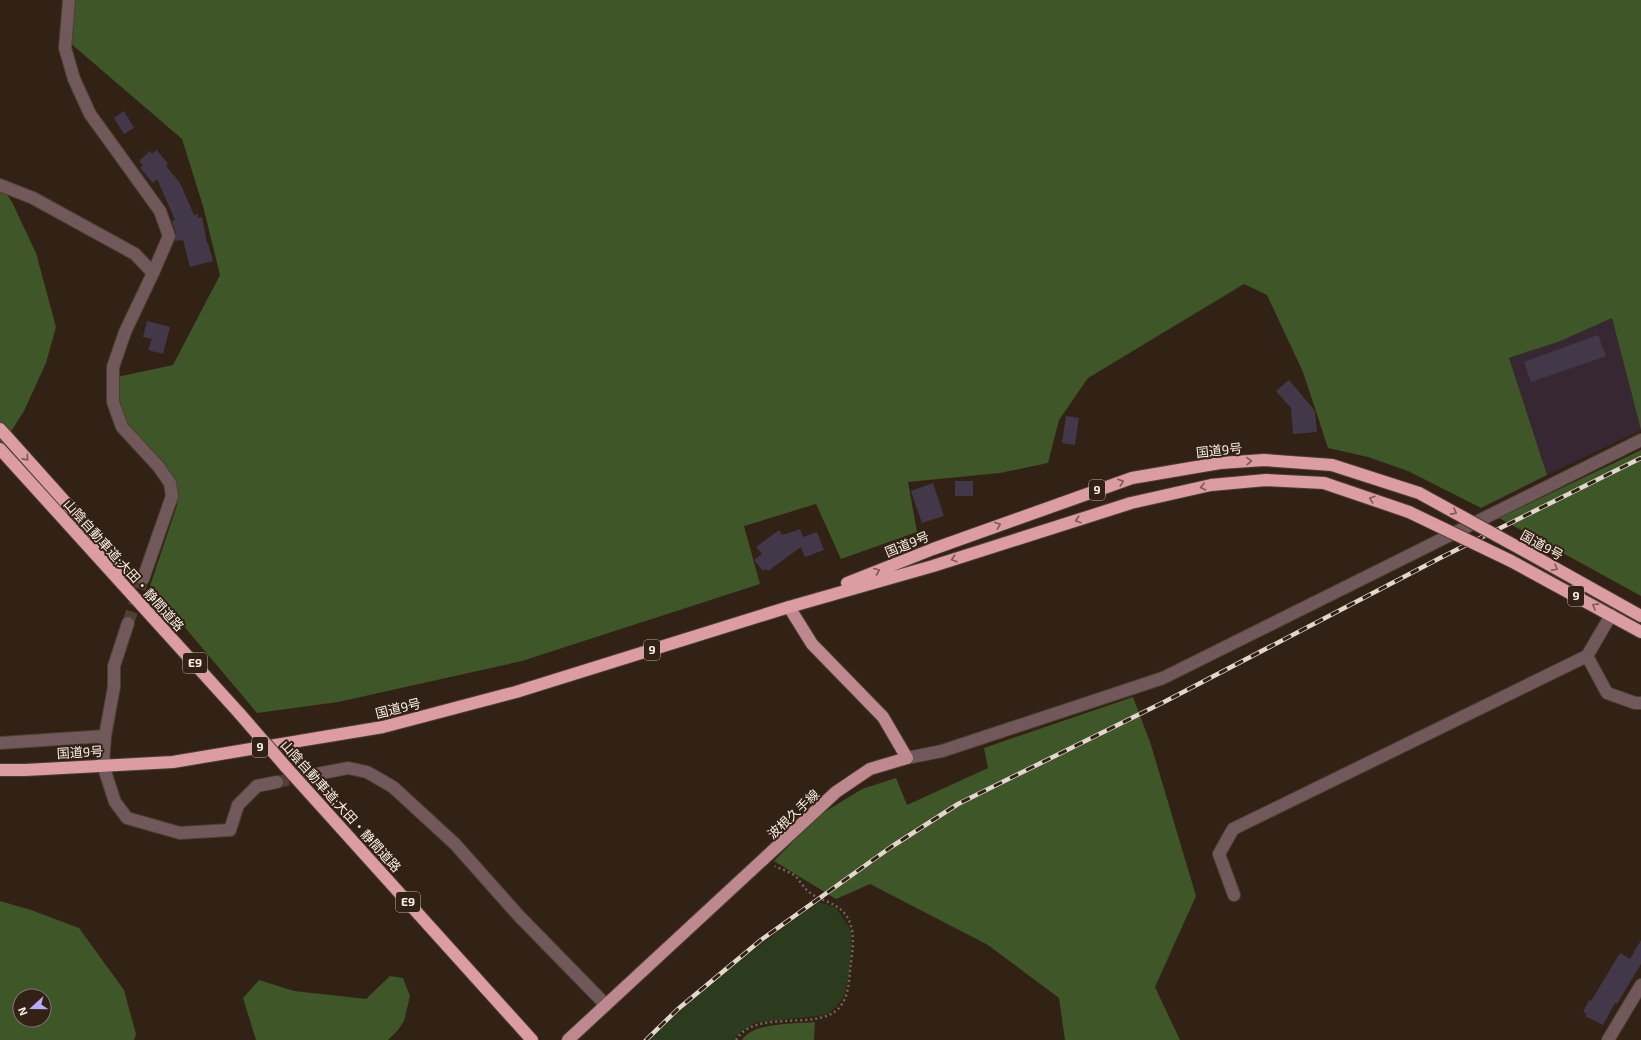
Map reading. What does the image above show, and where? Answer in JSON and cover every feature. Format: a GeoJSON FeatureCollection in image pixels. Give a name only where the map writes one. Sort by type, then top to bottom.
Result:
{"type":"FeatureCollection","features":[{"type":"Feature","properties":{"kind":"highway"},"geometry":{"type":"LineString","coordinates":[[0,429],[94,534],[149,613]]}},
{"type":"Feature","properties":{"kind":"highway","name":"山陰自動車道;大田・静間道路"},"geometry":{"type":"LineString","coordinates":[[0,449],[531,1039]]}},
{"type":"Feature","properties":{"kind":"highway"},"geometry":{"type":"LineString","coordinates":[[0,456],[59,514]]}},
{"type":"Feature","properties":{"kind":"highway","name":"国道9号"},"geometry":{"type":"LineString","coordinates":[[789,607],[933,549],[1132,478],[1220,463],[1264,460],[1332,465],[1419,493],[1641,616]]}},
{"type":"Feature","properties":{"kind":"highway","name":"国道9号"},"geometry":{"type":"LineString","coordinates":[[0,770],[172,762],[383,727],[516,692],[789,607],[933,566],[1131,503],[1210,485],[1266,480],[1324,483],[1409,512],[1511,560],[1641,632]]}},
{"type":"Feature","properties":{"kind":"main road"},"geometry":{"type":"LineString","coordinates":[[789,607],[812,644],[883,717],[907,758]]}},
{"type":"Feature","properties":{"kind":"main road","name":"波根久手線"},"geometry":{"type":"LineString","coordinates":[[568,1040],[836,792],[870,769],[907,758]]}},
{"type":"Feature","properties":{"kind":"street"},"geometry":{"type":"LineString","coordinates":[[69,0],[65,48],[74,79],[90,114],[160,211],[169,236],[154,273],[125,332],[113,367],[113,402],[122,427],[158,466],[170,483],[172,496],[143,579]]}},
{"type":"Feature","properties":{"kind":"street"},"geometry":{"type":"LineString","coordinates":[[0,186],[33,198],[135,254],[154,273]]}},
{"type":"Feature","properties":{"kind":"street"},"geometry":{"type":"LineString","coordinates":[[907,758],[942,751],[1163,678],[1641,440]]}},
{"type":"Feature","properties":{"kind":"street"},"geometry":{"type":"LineString","coordinates":[[1234,895],[1219,854],[1233,829],[1588,656],[1611,615]]}},
{"type":"Feature","properties":{"kind":"street"},"geometry":{"type":"LineString","coordinates":[[128,623],[114,666],[114,687],[105,736],[103,765],[115,802],[127,818],[180,833],[230,830],[238,805],[257,786],[277,782]]}},
{"type":"Feature","properties":{"kind":"street"},"geometry":{"type":"LineString","coordinates":[[1588,656],[1607,693],[1635,704],[1641,703]]}},
{"type":"Feature","properties":{"kind":"street"},"geometry":{"type":"LineString","coordinates":[[0,743],[105,736]]}},
{"type":"Feature","properties":{"kind":"street"},"geometry":{"type":"LineString","coordinates":[[312,775],[348,768],[368,772],[393,787],[455,844],[519,916],[606,1005]]}},
{"type":"Feature","properties":{"kind":"street"},"geometry":{"type":"LineString","coordinates":[[1608,1040],[1641,985]]}},
{"type":"Feature","properties":{"kind":"path"},"geometry":{"type":"LineString","coordinates":[[736,1040],[747,1028],[759,1024],[827,1017],[839,1008],[846,996],[849,984],[853,946],[853,926],[849,920],[840,909],[808,891],[793,875],[763,860]]}},
{"type":"Feature","properties":{"kind":"shaded area"},"geometry":{"type":"Polygon","coordinates":[[[1612,317],[1641,430],[1547,475],[1508,359],[1558,342],[1612,317]]]}},
{"type":"Feature","properties":{"kind":"green space"},"geometry":{"type":"Polygon","coordinates":[[[75,0],[1641,0],[1641,430],[1612,318],[1558,342],[1509,358],[1547,475],[1481,508],[1408,471],[1368,457],[1328,448],[1303,372],[1267,295],[1244,284],[1088,378],[1059,420],[1048,463],[1000,473],[908,482],[917,532],[841,559],[816,504],[744,526],[760,584],[522,661],[338,702],[257,713],[150,586],[177,505],[172,479],[133,436],[118,410],[117,377],[173,365],[220,275],[203,206],[182,139],[69,42],[75,0]]]}},
{"type":"Feature","properties":{"kind":"green space"},"geometry":{"type":"Polygon","coordinates":[[[0,184],[12,202],[36,253],[56,327],[46,363],[24,411],[0,449],[0,184]]]}},
{"type":"Feature","properties":{"kind":"green space"},"geometry":{"type":"Polygon","coordinates":[[[1641,450],[1641,596],[1499,518],[1641,450]]]}},
{"type":"Feature","properties":{"kind":"green space"},"geometry":{"type":"Polygon","coordinates":[[[1133,697],[1151,745],[1196,896],[1155,987],[1180,1040],[1065,1040],[1059,998],[988,945],[870,884],[836,899],[774,861],[818,816],[862,789],[896,778],[907,805],[988,768],[984,748],[1133,697]]]}},
{"type":"Feature","properties":{"kind":"green space"},"geometry":{"type":"Polygon","coordinates":[[[0,901],[31,910],[79,928],[124,990],[136,1034],[134,1040],[0,1040],[0,901]]]}},
{"type":"Feature","properties":{"kind":"green space"},"geometry":{"type":"Polygon","coordinates":[[[819,902],[835,907],[848,925],[851,932],[848,981],[841,1001],[832,1011],[826,1015],[755,1023],[739,1033],[734,1040],[649,1040],[689,1003],[731,968],[819,902]]]}},
{"type":"Feature","properties":{"kind":"green space"},"geometry":{"type":"Polygon","coordinates":[[[390,976],[403,978],[410,996],[404,1021],[398,1030],[388,1040],[256,1040],[243,998],[259,980],[294,991],[366,999],[390,976]]]}},
{"type":"Feature","properties":{"kind":"green space"},"geometry":{"type":"Polygon","coordinates":[[[815,1022],[814,1040],[742,1040],[747,1034],[764,1027],[815,1022]]]}},
{"type":"Feature","properties":{"kind":"building"},"geometry":{"type":"Polygon","coordinates":[[[124,111],[134,128],[124,134],[114,118],[124,111]]]}},
{"type":"Feature","properties":{"kind":"building"},"geometry":{"type":"Polygon","coordinates":[[[157,150],[168,164],[166,166],[180,183],[194,215],[198,214],[198,218],[202,217],[207,243],[213,261],[190,267],[183,240],[175,241],[176,233],[172,221],[175,220],[157,179],[153,183],[140,168],[143,165],[139,161],[150,151],[152,154],[157,150]]]}},
{"type":"Feature","properties":{"kind":"building"},"geometry":{"type":"Polygon","coordinates":[[[147,321],[170,327],[163,354],[148,350],[152,339],[143,337],[147,321]]]}},
{"type":"Feature","properties":{"kind":"building"},"geometry":{"type":"Polygon","coordinates":[[[1598,335],[1606,356],[1531,382],[1524,362],[1598,335]]]}},
{"type":"Feature","properties":{"kind":"building"},"geometry":{"type":"Polygon","coordinates":[[[1289,380],[1315,411],[1317,432],[1293,434],[1291,408],[1276,391],[1289,380]]]}},
{"type":"Feature","properties":{"kind":"building"},"geometry":{"type":"Polygon","coordinates":[[[1066,416],[1079,418],[1075,445],[1062,443],[1066,416]]]}},
{"type":"Feature","properties":{"kind":"building"},"geometry":{"type":"Polygon","coordinates":[[[955,481],[973,481],[973,496],[955,496],[955,481]]]}},
{"type":"Feature","properties":{"kind":"building"},"geometry":{"type":"Polygon","coordinates":[[[933,483],[944,516],[922,523],[911,491],[933,483]]]}},
{"type":"Feature","properties":{"kind":"building"},"geometry":{"type":"Polygon","coordinates":[[[800,529],[803,537],[817,532],[824,550],[805,557],[801,547],[768,571],[766,569],[763,571],[754,560],[762,554],[756,547],[779,530],[782,535],[800,529]]]}},
{"type":"Feature","properties":{"kind":"building"},"geometry":{"type":"Polygon","coordinates":[[[1641,940],[1641,964],[1617,1004],[1615,1003],[1603,1025],[1585,1016],[1587,1014],[1583,1012],[1589,1000],[1591,1001],[1620,953],[1630,959],[1641,940]]]}},
{"type":"Feature","properties":{"kind":"tunnel"},"geometry":{"type":"LineString","coordinates":[[128,623],[143,579]]}},
{"type":"Feature","properties":{"kind":"tunnel"},"geometry":{"type":"LineString","coordinates":[[277,782],[312,775]]}},
{"type":"Feature","properties":{"kind":"railway"},"geometry":{"type":"LineString","coordinates":[[646,1040],[678,1009],[761,940],[891,847],[958,804],[1164,702],[1440,558],[1641,458]]}}]}
